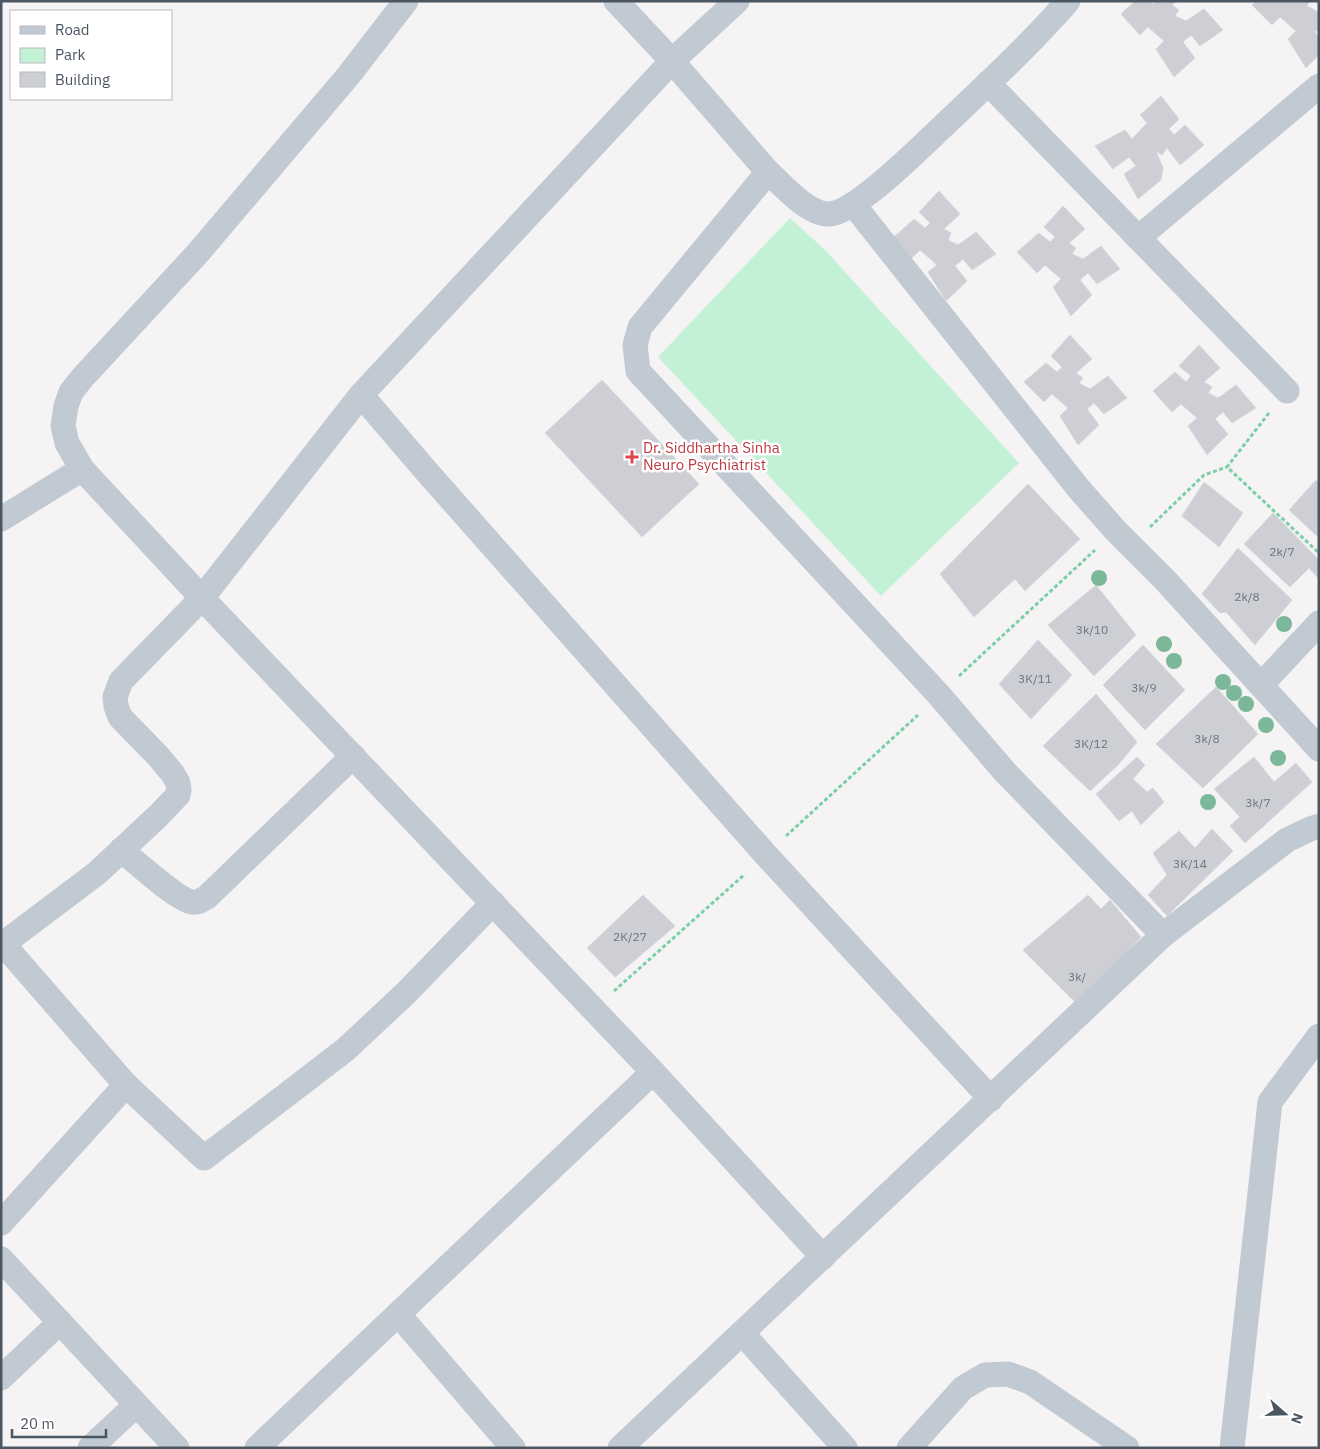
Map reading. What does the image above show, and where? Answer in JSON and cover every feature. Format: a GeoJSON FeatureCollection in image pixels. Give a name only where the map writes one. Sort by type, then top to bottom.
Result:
{"type":"FeatureCollection","features":[{"type":"Feature","properties":{"kind":"street"},"geometry":{"type":"LineString","coordinates":[[406,1],[348,76],[197,254],[71,392],[66,406],[63,426],[67,443],[82,469],[202,598],[653,1072],[822,1257]]}},
{"type":"Feature","properties":{"kind":"street"},"geometry":{"type":"LineString","coordinates":[[616,1],[672,61],[768,172],[806,206],[817,212],[828,214],[839,212],[853,204],[891,175],[988,83],[1048,24],[1068,1]]}},
{"type":"Feature","properties":{"kind":"street"},"geometry":{"type":"LineString","coordinates":[[493,903],[406,993],[345,1050],[204,1158],[126,1085],[2,945],[96,872],[159,815],[174,799],[179,790],[178,783],[173,774],[120,716],[115,697],[121,681],[202,598],[361,395],[672,61],[737,1]]}},
{"type":"Feature","properties":{"kind":"street"},"geometry":{"type":"LineString","coordinates":[[988,83],[1286,391]]}},
{"type":"Feature","properties":{"kind":"street"},"geometry":{"type":"LineString","coordinates":[[1138,238],[1319,86]]}},
{"type":"Feature","properties":{"kind":"street"},"geometry":{"type":"LineString","coordinates":[[768,172],[640,327],[635,345],[638,371],[939,695],[1005,772],[1163,935]]}},
{"type":"Feature","properties":{"kind":"street"},"geometry":{"type":"LineString","coordinates":[[853,204],[1079,489],[1319,748]]}},
{"type":"Feature","properties":{"kind":"street"},"geometry":{"type":"LineString","coordinates":[[361,395],[766,855],[990,1099]]}},
{"type":"Feature","properties":{"kind":"street"},"geometry":{"type":"LineString","coordinates":[[1,519],[82,469]]}},
{"type":"Feature","properties":{"kind":"street"},"geometry":{"type":"LineString","coordinates":[[1261,685],[1319,624]]}},
{"type":"Feature","properties":{"kind":"street"},"geometry":{"type":"LineString","coordinates":[[121,850],[180,898],[195,903],[201,901],[353,756]]}},
{"type":"Feature","properties":{"kind":"street"},"geometry":{"type":"LineString","coordinates":[[620,1448],[1163,935],[1287,840],[1319,826]]}},
{"type":"Feature","properties":{"kind":"street"},"geometry":{"type":"LineString","coordinates":[[1232,1448],[1270,1102],[1319,1036]]}},
{"type":"Feature","properties":{"kind":"street"},"geometry":{"type":"LineString","coordinates":[[257,1448],[653,1072]]}},
{"type":"Feature","properties":{"kind":"street"},"geometry":{"type":"LineString","coordinates":[[1,1223],[126,1085]]}},
{"type":"Feature","properties":{"kind":"street"},"geometry":{"type":"LineString","coordinates":[[1,1259],[176,1448]]}},
{"type":"Feature","properties":{"kind":"street"},"geometry":{"type":"LineString","coordinates":[[398,1314],[513,1448]]}},
{"type":"Feature","properties":{"kind":"street"},"geometry":{"type":"LineString","coordinates":[[1,1378],[60,1322]]}},
{"type":"Feature","properties":{"kind":"street"},"geometry":{"type":"LineString","coordinates":[[742,1333],[845,1448]]}},
{"type":"Feature","properties":{"kind":"street"},"geometry":{"type":"LineString","coordinates":[[909,1448],[963,1388],[986,1375],[1008,1374],[1030,1382],[1127,1448]]}},
{"type":"Feature","properties":{"kind":"street"},"geometry":{"type":"LineString","coordinates":[[90,1448],[136,1405]]}},
{"type":"Feature","properties":{"kind":"path"},"geometry":{"type":"LineString","coordinates":[[939,695],[1123,538],[1204,475],[1228,467],[1286,391]]}},
{"type":"Feature","properties":{"kind":"path"},"geometry":{"type":"LineString","coordinates":[[1228,467],[1319,553]]}},
{"type":"Feature","properties":{"kind":"green space"},"geometry":{"type":"Polygon","coordinates":[[[790,218],[825,250],[1019,463],[881,596],[658,357],[790,218]]]}},
{"type":"Feature","properties":{"kind":"building"},"geometry":{"type":"Polygon","coordinates":[[[1135,1],[1149,1],[1153,4],[1156,1],[1176,1],[1172,5],[1179,10],[1175,16],[1186,21],[1204,9],[1223,30],[1200,46],[1191,35],[1183,42],[1195,58],[1174,77],[1156,49],[1164,41],[1148,27],[1140,35],[1121,14],[1135,1]]]}},
{"type":"Feature","properties":{"kind":"building"},"geometry":{"type":"Polygon","coordinates":[[[1256,1],[1310,1],[1307,6],[1319,11],[1319,29],[1315,32],[1319,37],[1319,55],[1306,68],[1288,39],[1296,31],[1280,17],[1272,25],[1252,5],[1256,1]]]}},
{"type":"Feature","properties":{"kind":"building"},"geometry":{"type":"Polygon","coordinates":[[[1161,96],[1179,119],[1169,129],[1174,135],[1185,125],[1204,145],[1180,165],[1167,148],[1162,155],[1156,151],[1163,168],[1161,180],[1138,199],[1124,174],[1136,166],[1129,157],[1113,169],[1095,146],[1125,130],[1132,139],[1147,123],[1140,115],[1161,96]]]}},
{"type":"Feature","properties":{"kind":"building"},"geometry":{"type":"Polygon","coordinates":[[[939,191],[960,214],[944,229],[951,233],[948,240],[958,245],[976,232],[996,254],[972,270],[963,259],[955,266],[967,281],[946,301],[928,272],[937,265],[920,250],[912,258],[893,238],[914,219],[925,228],[930,223],[919,212],[939,191]]]}},
{"type":"Feature","properties":{"kind":"building"},"geometry":{"type":"Polygon","coordinates":[[[1063,206],[1085,229],[1069,243],[1076,248],[1072,254],[1083,259],[1101,246],[1120,269],[1097,284],[1088,273],[1080,280],[1092,295],[1071,316],[1053,287],[1061,279],[1045,265],[1037,273],[1017,252],[1039,233],[1050,242],[1055,237],[1044,227],[1063,206]]]}},
{"type":"Feature","properties":{"kind":"building"},"geometry":{"type":"Polygon","coordinates":[[[1070,335],[1092,359],[1076,373],[1083,378],[1079,383],[1090,389],[1108,376],[1127,398],[1104,414],[1094,403],[1087,409],[1099,425],[1078,445],[1060,416],[1068,408],[1052,394],[1044,402],[1024,382],[1046,363],[1057,372],[1062,367],[1051,356],[1070,335]]]}},
{"type":"Feature","properties":{"kind":"building"},"geometry":{"type":"Polygon","coordinates":[[[1199,345],[1220,368],[1204,382],[1212,387],[1208,393],[1218,398],[1236,385],[1256,408],[1232,423],[1223,412],[1215,419],[1228,434],[1207,455],[1188,426],[1197,418],[1181,404],[1172,412],[1153,391],[1175,372],[1186,382],[1191,376],[1179,366],[1199,345]]]}},
{"type":"Feature","properties":{"kind":"building"},"geometry":{"type":"Polygon","coordinates":[[[602,380],[699,484],[642,537],[545,433],[602,380]]]}},
{"type":"Feature","properties":{"kind":"building"},"geometry":{"type":"Polygon","coordinates":[[[1316,480],[1319,483],[1319,538],[1289,510],[1316,480]]]}},
{"type":"Feature","properties":{"kind":"building"},"geometry":{"type":"Polygon","coordinates":[[[1204,482],[1243,513],[1219,547],[1182,516],[1204,482]]]}},
{"type":"Feature","properties":{"kind":"building"},"geometry":{"type":"Polygon","coordinates":[[[1028,484],[1080,539],[1025,591],[1015,579],[974,617],[940,574],[1028,484]]]}},
{"type":"Feature","properties":{"kind":"building"},"geometry":{"type":"Polygon","coordinates":[[[1273,513],[1319,560],[1319,579],[1309,568],[1290,587],[1244,544],[1273,513]]]}},
{"type":"Feature","properties":{"kind":"building"},"geometry":{"type":"Polygon","coordinates":[[[1238,548],[1292,600],[1255,645],[1226,612],[1220,613],[1202,594],[1238,548]]]}},
{"type":"Feature","properties":{"kind":"building"},"geometry":{"type":"Polygon","coordinates":[[[1096,585],[1136,635],[1094,676],[1048,625],[1096,585]]]}},
{"type":"Feature","properties":{"kind":"building"},"geometry":{"type":"Polygon","coordinates":[[[1038,640],[1072,675],[1031,719],[999,684],[1038,640]]]}},
{"type":"Feature","properties":{"kind":"building"},"geometry":{"type":"Polygon","coordinates":[[[1143,645],[1185,690],[1145,730],[1103,685],[1143,645]]]}},
{"type":"Feature","properties":{"kind":"building"},"geometry":{"type":"Polygon","coordinates":[[[1216,687],[1258,734],[1203,788],[1156,744],[1216,687]]]}},
{"type":"Feature","properties":{"kind":"building"},"geometry":{"type":"Polygon","coordinates":[[[1096,694],[1137,742],[1119,764],[1090,791],[1043,746],[1096,694]]]}},
{"type":"Feature","properties":{"kind":"building"},"geometry":{"type":"Polygon","coordinates":[[[1137,757],[1145,765],[1133,779],[1147,792],[1153,788],[1164,802],[1141,825],[1132,811],[1119,821],[1096,794],[1137,757]]]}},
{"type":"Feature","properties":{"kind":"building"},"geometry":{"type":"Polygon","coordinates":[[[1254,757],[1274,782],[1296,763],[1312,782],[1245,843],[1230,826],[1240,817],[1214,789],[1254,757]]]}},
{"type":"Feature","properties":{"kind":"building"},"geometry":{"type":"Polygon","coordinates":[[[1212,829],[1233,851],[1167,916],[1148,895],[1167,875],[1153,853],[1179,831],[1195,848],[1212,829]]]}},
{"type":"Feature","properties":{"kind":"building"},"geometry":{"type":"Polygon","coordinates":[[[643,895],[675,926],[615,977],[587,948],[643,895]]]}},
{"type":"Feature","properties":{"kind":"building"},"geometry":{"type":"Polygon","coordinates":[[[1088,895],[1101,909],[1110,900],[1141,937],[1078,1005],[1023,950],[1088,895]]]}},
{"type":"Feature","properties":{"kind":"place","name":"Dr. Siddhartha Sinha Neuro Psychiatrist"},"geometry":{"type":"Point","coordinates":[632,457]}}]}
